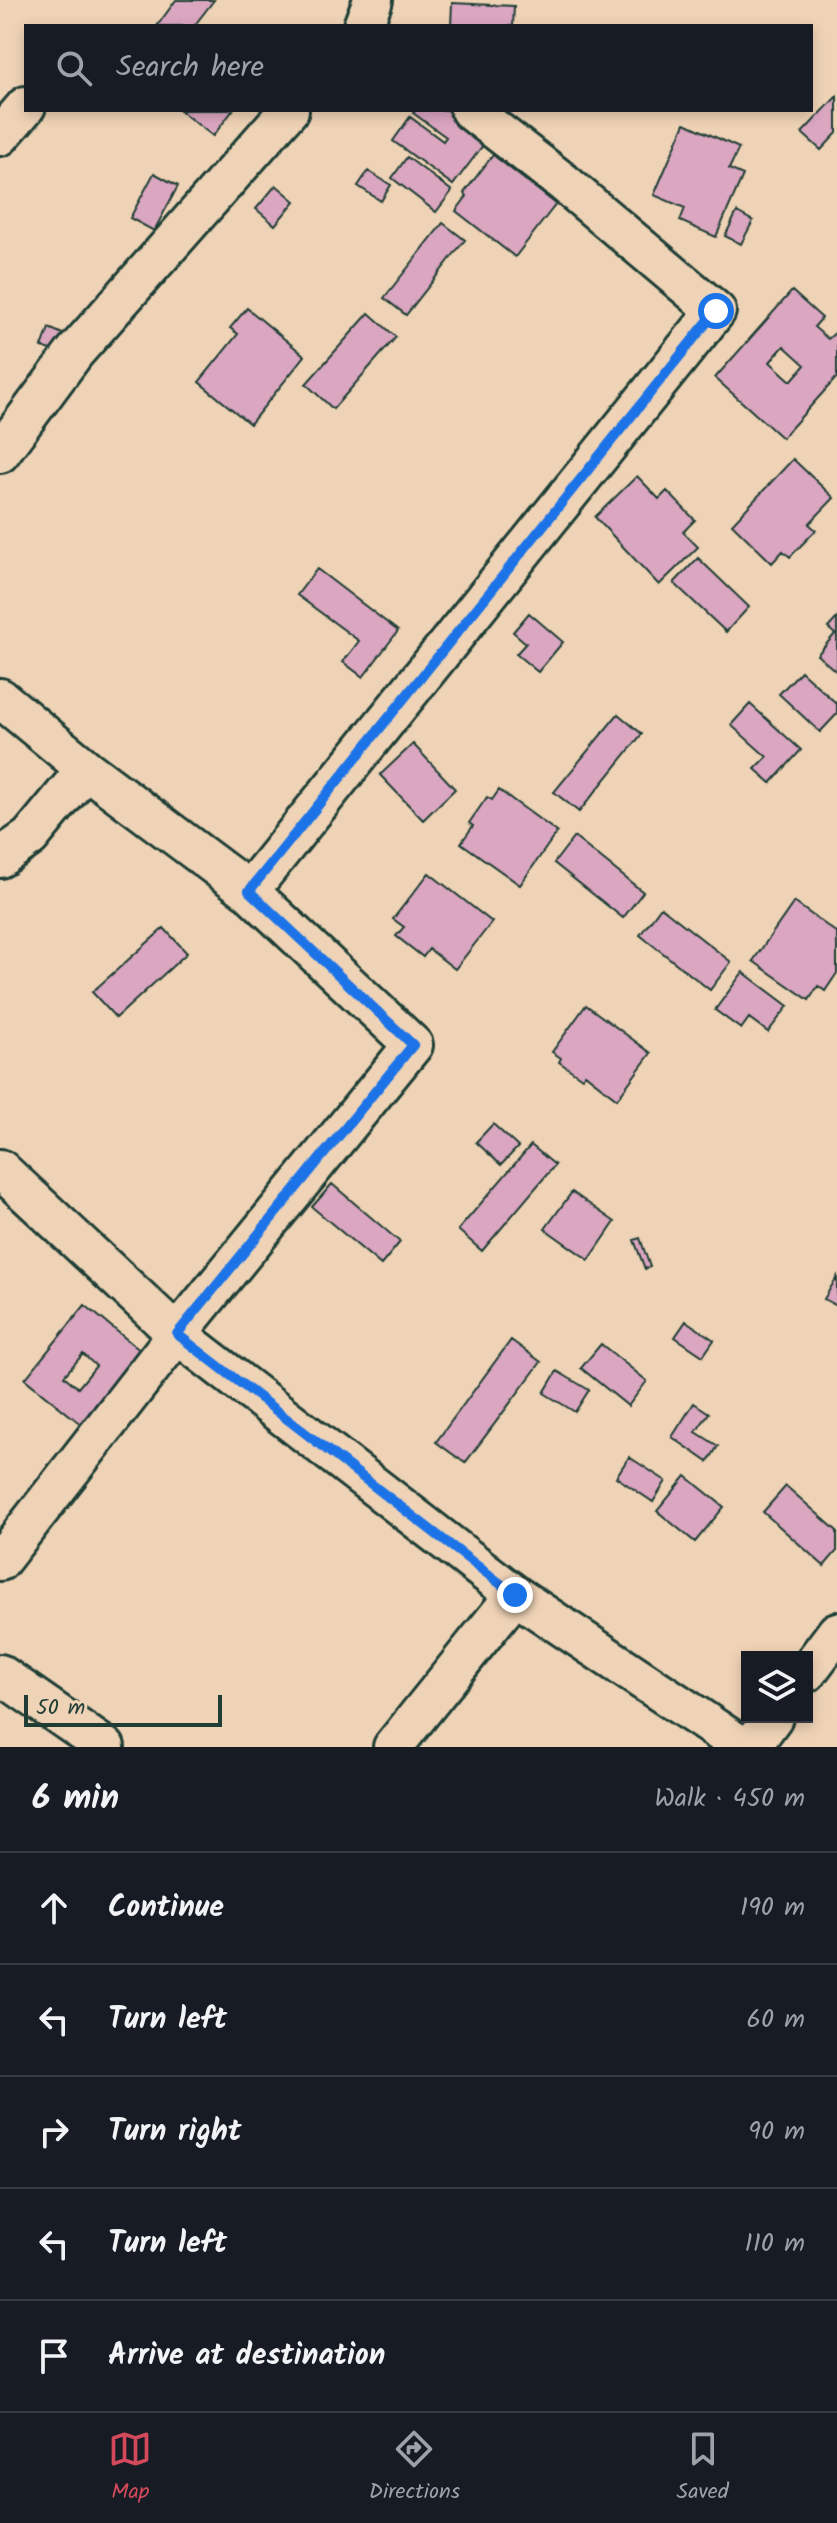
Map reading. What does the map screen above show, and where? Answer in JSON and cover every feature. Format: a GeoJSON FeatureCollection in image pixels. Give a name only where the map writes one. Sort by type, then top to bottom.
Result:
{"type":"FeatureCollection","features":[{"type":"Feature","properties":{"kind":"street"},"geometry":{"type":"LineString","coordinates":[[364,24],[373,0]]}},
{"type":"Feature","properties":{"kind":"street"},"geometry":{"type":"LineString","coordinates":[[0,136],[24,108]]}},
{"type":"Feature","properties":{"kind":"street"},"geometry":{"type":"LineString","coordinates":[[0,453],[75,352],[287,112]]}},
{"type":"Feature","properties":{"kind":"street"},"geometry":{"type":"LineString","coordinates":[[249,891],[716,311],[563,182],[473,112]]}},
{"type":"Feature","properties":{"kind":"street"},"geometry":{"type":"LineString","coordinates":[[0,698],[86,769],[249,891],[413,1045],[177,1334],[0,1561]]}},
{"type":"Feature","properties":{"kind":"street"},"geometry":{"type":"LineString","coordinates":[[0,858],[30,837],[86,769]]}},
{"type":"Feature","properties":{"kind":"street"},"geometry":{"type":"LineString","coordinates":[[0,1169],[177,1334],[515,1595],[743,1747]]}},
{"type":"Feature","properties":{"kind":"street"},"geometry":{"type":"LineString","coordinates":[[393,1747],[515,1595]]}},
{"type":"Feature","properties":{"kind":"street"},"geometry":{"type":"LineString","coordinates":[[813,1664],[837,1632]]}},
{"type":"Feature","properties":{"kind":"street"},"geometry":{"type":"LineString","coordinates":[[0,1674],[105,1747]]}},
{"type":"Feature","properties":{"kind":"street"},"geometry":{"type":"LineString","coordinates":[[751,1747],[769,1723]]}},
{"type":"Feature","properties":{"kind":"building"},"geometry":{"type":"Polygon","coordinates":[[[176,0],[214,0],[196,24],[158,24],[176,0]]]}},
{"type":"Feature","properties":{"kind":"building"},"geometry":{"type":"Polygon","coordinates":[[[452,3],[514,6],[513,24],[451,24],[452,3]]]}},
{"type":"Feature","properties":{"kind":"building"},"geometry":{"type":"Polygon","coordinates":[[[837,96],[837,133],[821,150],[802,133],[837,96]]]}},
{"type":"Feature","properties":{"kind":"building"},"geometry":{"type":"Polygon","coordinates":[[[182,112],[231,112],[213,136],[182,112]]]}},
{"type":"Feature","properties":{"kind":"building"},"geometry":{"type":"Polygon","coordinates":[[[458,112],[490,136],[453,185],[393,141],[410,117],[443,141],[446,137],[413,113],[458,112]]]}},
{"type":"Feature","properties":{"kind":"building"},"geometry":{"type":"Polygon","coordinates":[[[685,123],[739,148],[729,169],[743,175],[716,237],[680,221],[685,208],[654,195],[685,123]]]}},
{"type":"Feature","properties":{"kind":"building"},"geometry":{"type":"Polygon","coordinates":[[[493,155],[556,204],[515,257],[456,211],[467,196],[464,193],[493,155]]]}},
{"type":"Feature","properties":{"kind":"building"},"geometry":{"type":"Polygon","coordinates":[[[407,157],[452,191],[436,212],[392,178],[407,157]]]}},
{"type":"Feature","properties":{"kind":"building"},"geometry":{"type":"Polygon","coordinates":[[[368,171],[391,185],[381,201],[358,186],[368,171]]]}},
{"type":"Feature","properties":{"kind":"building"},"geometry":{"type":"Polygon","coordinates":[[[154,173],[178,186],[154,231],[130,218],[154,173]]]}},
{"type":"Feature","properties":{"kind":"building"},"geometry":{"type":"Polygon","coordinates":[[[276,185],[295,201],[275,225],[256,209],[276,185]]]}},
{"type":"Feature","properties":{"kind":"building"},"geometry":{"type":"Polygon","coordinates":[[[737,212],[753,221],[741,244],[725,236],[737,212]]]}},
{"type":"Feature","properties":{"kind":"building"},"geometry":{"type":"Polygon","coordinates":[[[443,223],[465,240],[406,315],[384,298],[443,223]]]}},
{"type":"Feature","properties":{"kind":"building"},"geometry":{"type":"Polygon","coordinates":[[[792,291],[822,318],[814,327],[828,339],[837,331],[837,377],[782,438],[715,378],[792,291]],[[784,346],[770,362],[791,381],[805,365],[784,346]]]}},
{"type":"Feature","properties":{"kind":"building"},"geometry":{"type":"Polygon","coordinates":[[[247,308],[305,356],[250,424],[199,382],[238,334],[230,328],[247,308]]]}},
{"type":"Feature","properties":{"kind":"building"},"geometry":{"type":"Polygon","coordinates":[[[369,313],[396,337],[333,409],[306,384],[369,313]]]}},
{"type":"Feature","properties":{"kind":"building"},"geometry":{"type":"Polygon","coordinates":[[[49,328],[65,335],[58,353],[42,347],[49,328]]]}},
{"type":"Feature","properties":{"kind":"building"},"geometry":{"type":"Polygon","coordinates":[[[793,459],[834,498],[809,524],[816,530],[790,557],[783,551],[772,563],[732,524],[793,459]]]}},
{"type":"Feature","properties":{"kind":"building"},"geometry":{"type":"Polygon","coordinates":[[[637,476],[659,499],[667,491],[695,520],[683,532],[698,547],[659,585],[595,517],[637,476]]]}},
{"type":"Feature","properties":{"kind":"building"},"geometry":{"type":"Polygon","coordinates":[[[698,558],[749,607],[726,632],[674,583],[698,558]]]}},
{"type":"Feature","properties":{"kind":"building"},"geometry":{"type":"Polygon","coordinates":[[[317,569],[398,631],[363,677],[343,662],[359,641],[297,595],[317,569]]]}},
{"type":"Feature","properties":{"kind":"building"},"geometry":{"type":"Polygon","coordinates":[[[529,613],[563,642],[538,672],[516,654],[526,643],[513,632],[529,613]]]}},
{"type":"Feature","properties":{"kind":"building"},"geometry":{"type":"Polygon","coordinates":[[[837,618],[837,672],[817,655],[835,634],[828,628],[837,618]]]}},
{"type":"Feature","properties":{"kind":"building"},"geometry":{"type":"Polygon","coordinates":[[[801,671],[837,704],[837,714],[820,732],[779,694],[801,671]]]}},
{"type":"Feature","properties":{"kind":"building"},"geometry":{"type":"Polygon","coordinates":[[[750,704],[801,750],[771,783],[755,769],[767,757],[731,725],[750,704]]]}},
{"type":"Feature","properties":{"kind":"building"},"geometry":{"type":"Polygon","coordinates":[[[618,714],[642,734],[579,812],[554,792],[618,714]]]}},
{"type":"Feature","properties":{"kind":"building"},"geometry":{"type":"Polygon","coordinates":[[[413,744],[455,789],[423,820],[380,775],[413,744]]]}},
{"type":"Feature","properties":{"kind":"building"},"geometry":{"type":"Polygon","coordinates":[[[499,790],[557,832],[520,885],[461,843],[473,826],[469,823],[487,797],[492,800],[499,790]]]}},
{"type":"Feature","properties":{"kind":"building"},"geometry":{"type":"Polygon","coordinates":[[[574,837],[643,892],[623,918],[554,863],[574,837]]]}},
{"type":"Feature","properties":{"kind":"building"},"geometry":{"type":"Polygon","coordinates":[[[429,873],[492,922],[455,969],[429,949],[423,957],[396,936],[404,927],[393,919],[429,873]]]}},
{"type":"Feature","properties":{"kind":"building"},"geometry":{"type":"Polygon","coordinates":[[[794,902],[837,933],[837,973],[825,991],[818,986],[809,1000],[753,961],[794,902]]]}},
{"type":"Feature","properties":{"kind":"building"},"geometry":{"type":"Polygon","coordinates":[[[661,907],[731,962],[710,990],[640,935],[661,907]]]}},
{"type":"Feature","properties":{"kind":"building"},"geometry":{"type":"Polygon","coordinates":[[[164,928],[187,953],[116,1018],[92,992],[164,928]]]}},
{"type":"Feature","properties":{"kind":"building"},"geometry":{"type":"Polygon","coordinates":[[[743,972],[788,1006],[768,1032],[749,1018],[741,1029],[715,1010],[743,972]]]}},
{"type":"Feature","properties":{"kind":"building"},"geometry":{"type":"Polygon","coordinates":[[[586,1005],[651,1053],[617,1099],[585,1074],[582,1078],[559,1062],[561,1058],[552,1052],[586,1005]]]}},
{"type":"Feature","properties":{"kind":"building"},"geometry":{"type":"Polygon","coordinates":[[[493,1124],[518,1147],[501,1165],[476,1142],[493,1124]]]}},
{"type":"Feature","properties":{"kind":"building"},"geometry":{"type":"Polygon","coordinates":[[[531,1145],[555,1165],[482,1251],[458,1230],[531,1145]]]}},
{"type":"Feature","properties":{"kind":"building"},"geometry":{"type":"Polygon","coordinates":[[[332,1184],[400,1242],[381,1265],[312,1207],[332,1184]]]}},
{"type":"Feature","properties":{"kind":"building"},"geometry":{"type":"Polygon","coordinates":[[[572,1192],[615,1222],[589,1260],[545,1229],[572,1192]]]}},
{"type":"Feature","properties":{"kind":"building"},"geometry":{"type":"Polygon","coordinates":[[[640,1238],[650,1267],[645,1269],[634,1240],[640,1238]]]}},
{"type":"Feature","properties":{"kind":"building"},"geometry":{"type":"Polygon","coordinates":[[[837,1277],[837,1306],[824,1299],[837,1277]]]}},
{"type":"Feature","properties":{"kind":"building"},"geometry":{"type":"Polygon","coordinates":[[[85,1305],[142,1352],[87,1429],[25,1379],[85,1305]],[[83,1354],[64,1376],[78,1388],[96,1366],[83,1354]]]}},
{"type":"Feature","properties":{"kind":"building"},"geometry":{"type":"Polygon","coordinates":[[[686,1321],[714,1340],[703,1356],[675,1337],[686,1321]]]}},
{"type":"Feature","properties":{"kind":"building"},"geometry":{"type":"Polygon","coordinates":[[[511,1340],[541,1362],[465,1463],[436,1442],[511,1340]]]}},
{"type":"Feature","properties":{"kind":"building"},"geometry":{"type":"Polygon","coordinates":[[[601,1344],[647,1381],[628,1406],[581,1368],[601,1344]]]}},
{"type":"Feature","properties":{"kind":"building"},"geometry":{"type":"Polygon","coordinates":[[[557,1371],[589,1390],[575,1412],[544,1393],[557,1371]]]}},
{"type":"Feature","properties":{"kind":"building"},"geometry":{"type":"Polygon","coordinates":[[[694,1403],[709,1413],[696,1432],[718,1446],[708,1462],[672,1437],[694,1403]]]}},
{"type":"Feature","properties":{"kind":"building"},"geometry":{"type":"Polygon","coordinates":[[[629,1457],[666,1481],[653,1502],[616,1477],[629,1457]]]}},
{"type":"Feature","properties":{"kind":"building"},"geometry":{"type":"Polygon","coordinates":[[[686,1476],[724,1507],[695,1542],[657,1511],[686,1476]]]}},
{"type":"Feature","properties":{"kind":"building"},"geometry":{"type":"Polygon","coordinates":[[[786,1486],[837,1531],[837,1551],[824,1566],[763,1512],[786,1486]]]}},
{"type":"Feature","properties":{"kind":"route"},"geometry":{"type":"LineString","coordinates":[[515,1595],[177,1334],[413,1045],[249,891],[716,311]]}}]}
